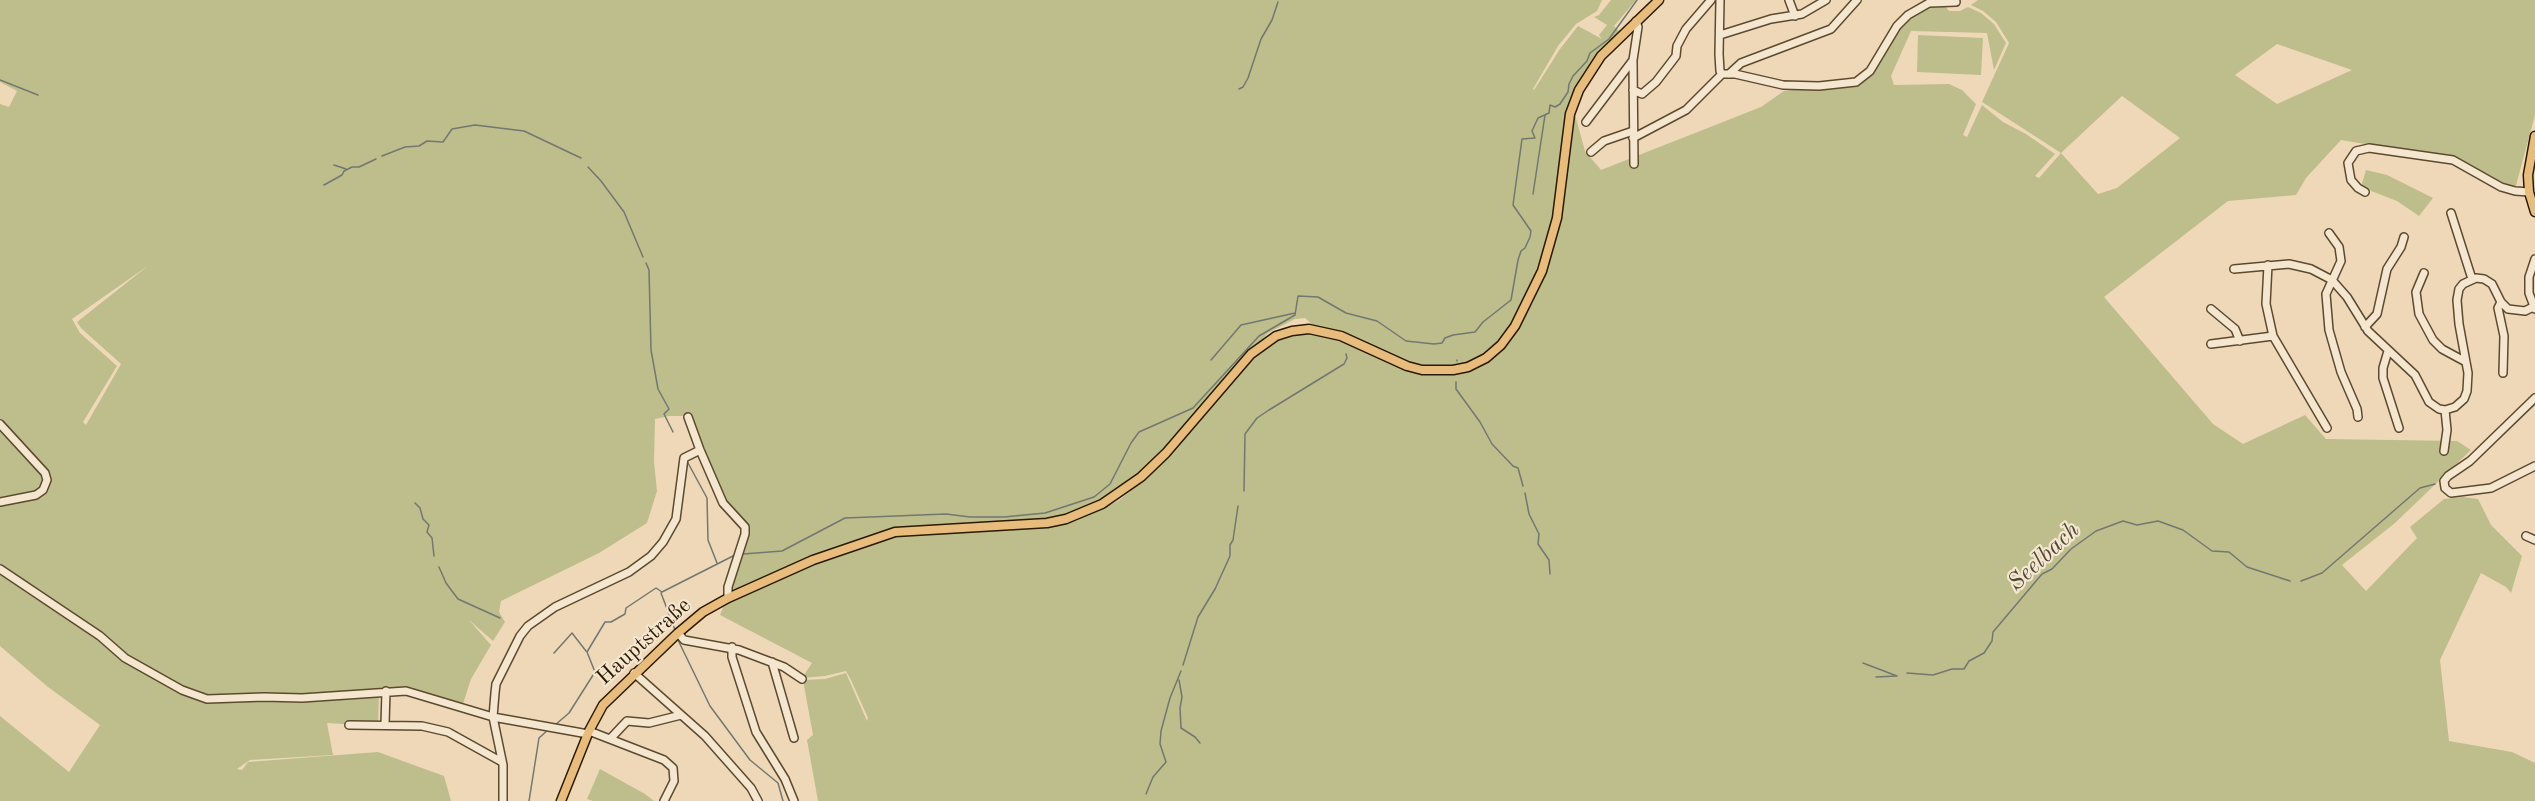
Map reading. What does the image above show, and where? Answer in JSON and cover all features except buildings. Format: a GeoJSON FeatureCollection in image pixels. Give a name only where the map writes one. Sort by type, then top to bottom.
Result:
{"type":"FeatureCollection","features":[{"type":"Feature","properties":{"kind":"main road","name":"Hauptstraße"},"geometry":{"type":"LineString","coordinates":[[561,801],[588,733],[603,705],[678,633],[704,612],[728,598],[813,560],[895,532],[1047,523],[1066,519],[1102,504],[1132,485],[1166,453],[1251,354],[1276,336],[1309,329],[1334,334],[1407,366],[1422,370],[1453,370],[1468,367],[1486,358],[1501,345],[1515,326],[1542,271],[1557,218],[1570,114],[1579,90],[1593,66],[1659,0]]}},
{"type":"Feature","properties":{"kind":"main road"},"geometry":{"type":"LineString","coordinates":[[2535,136],[2528,171],[2529,192],[2535,212]]}},
{"type":"Feature","properties":{"kind":"street"},"geometry":{"type":"LineString","coordinates":[[1633,90],[1642,94],[1656,82],[1676,56],[1677,46],[1686,29],[1711,0]]}},
{"type":"Feature","properties":{"kind":"street"},"geometry":{"type":"LineString","coordinates":[[1720,0],[1719,71],[1783,85],[1819,86],[1856,82],[1862,79],[1870,71],[1902,21],[1916,9],[1929,2],[1956,2]]}},
{"type":"Feature","properties":{"kind":"street"},"geometry":{"type":"LineString","coordinates":[[1790,0],[1795,16]]}},
{"type":"Feature","properties":{"kind":"street"},"geometry":{"type":"LineString","coordinates":[[1720,35],[1771,19],[1806,13],[1826,0]]}},
{"type":"Feature","properties":{"kind":"street"},"geometry":{"type":"LineString","coordinates":[[1591,152],[1604,141],[1633,135],[1686,110],[1741,63],[1832,29],[1857,0]]}},
{"type":"Feature","properties":{"kind":"street"},"geometry":{"type":"LineString","coordinates":[[1634,164],[1633,60],[1638,27],[1636,21]]}},
{"type":"Feature","properties":{"kind":"street"},"geometry":{"type":"LineString","coordinates":[[1586,122],[1633,60]]}},
{"type":"Feature","properties":{"kind":"street"},"geometry":{"type":"LineString","coordinates":[[2365,192],[2352,183],[2348,163],[2356,152],[2369,148],[2453,160],[2502,187],[2529,192]]}},
{"type":"Feature","properties":{"kind":"street"},"geometry":{"type":"LineString","coordinates":[[2451,213],[2472,279]]}},
{"type":"Feature","properties":{"kind":"street"},"geometry":{"type":"LineString","coordinates":[[2329,233],[2339,247],[2341,261],[2325,300],[2329,330],[2341,372],[2357,409],[2358,417]]}},
{"type":"Feature","properties":{"kind":"street"},"geometry":{"type":"LineString","coordinates":[[2365,327],[2377,314],[2387,269],[2401,247],[2404,237]]}},
{"type":"Feature","properties":{"kind":"street"},"geometry":{"type":"LineString","coordinates":[[2234,269],[2282,263],[2299,265],[2332,280],[2352,304],[2365,327],[2415,375],[2429,402],[2445,410],[2455,407],[2464,399],[2467,383],[2457,300],[2463,284],[2472,279],[2484,279],[2492,284],[2501,302],[2515,311],[2534,308],[2529,293],[2529,277],[2535,259]]}},
{"type":"Feature","properties":{"kind":"street"},"geometry":{"type":"LineString","coordinates":[[2268,265],[2266,304],[2273,336],[2326,428]]}},
{"type":"Feature","properties":{"kind":"street"},"geometry":{"type":"LineString","coordinates":[[2424,273],[2416,292],[2419,314],[2433,340],[2442,349],[2466,362]]}},
{"type":"Feature","properties":{"kind":"street"},"geometry":{"type":"LineString","coordinates":[[2501,302],[2498,309],[2505,354],[2503,373]]}},
{"type":"Feature","properties":{"kind":"street"},"geometry":{"type":"LineString","coordinates":[[2211,309],[2235,329],[2240,341]]}},
{"type":"Feature","properties":{"kind":"street"},"geometry":{"type":"LineString","coordinates":[[2211,344],[2273,336]]}},
{"type":"Feature","properties":{"kind":"street"},"geometry":{"type":"LineString","coordinates":[[2388,351],[2382,368],[2399,428]]}},
{"type":"Feature","properties":{"kind":"street"},"geometry":{"type":"LineString","coordinates":[[2535,398],[2470,460],[2448,476],[2444,481],[2445,488],[2451,493],[2491,488],[2535,466]]}},
{"type":"Feature","properties":{"kind":"street"},"geometry":{"type":"LineString","coordinates":[[2444,451],[2447,430],[2445,410]]}},
{"type":"Feature","properties":{"kind":"street"},"geometry":{"type":"LineString","coordinates":[[688,417],[723,503],[745,527],[740,554],[728,587],[728,598]]}},
{"type":"Feature","properties":{"kind":"street"},"geometry":{"type":"LineString","coordinates":[[0,424],[45,473],[47,480],[43,490],[36,495],[0,502]]}},
{"type":"Feature","properties":{"kind":"street"},"geometry":{"type":"LineString","coordinates":[[503,801],[501,762],[493,717],[496,684],[520,636],[528,626],[555,607],[621,576],[651,556],[663,542],[675,519],[684,458],[700,450]]}},
{"type":"Feature","properties":{"kind":"street"},"geometry":{"type":"LineString","coordinates":[[2526,536],[2535,540]]}},
{"type":"Feature","properties":{"kind":"street"},"geometry":{"type":"LineString","coordinates":[[0,569],[100,636],[125,658],[182,690],[207,699],[302,698],[406,691],[493,717],[588,733],[664,760],[673,768],[674,780],[665,794],[664,801]]}},
{"type":"Feature","properties":{"kind":"street"},"geometry":{"type":"LineString","coordinates":[[678,633],[684,640],[732,647],[784,667],[802,679]]}},
{"type":"Feature","properties":{"kind":"street"},"geometry":{"type":"LineString","coordinates":[[732,647],[732,657],[756,732],[785,779],[794,801]]}},
{"type":"Feature","properties":{"kind":"street"},"geometry":{"type":"LineString","coordinates":[[772,662],[794,738]]}},
{"type":"Feature","properties":{"kind":"street"},"geometry":{"type":"LineString","coordinates":[[634,673],[705,736],[751,788],[758,801]]}},
{"type":"Feature","properties":{"kind":"street"},"geometry":{"type":"LineString","coordinates":[[385,724],[386,692]]}},
{"type":"Feature","properties":{"kind":"street"},"geometry":{"type":"LineString","coordinates":[[610,739],[627,721],[649,723],[681,715]]}},
{"type":"Feature","properties":{"kind":"street"},"geometry":{"type":"LineString","coordinates":[[349,725],[422,726],[448,732],[501,762]]}},
{"type":"Feature","properties":{"kind":"green space"},"geometry":{"type":"Polygon","coordinates":[[[0,0],[1602,0],[1597,11],[1576,24],[1558,46],[1534,90],[1560,49],[1578,26],[1602,39],[1599,35],[1607,25],[1594,17],[1599,15],[1611,0],[1636,0],[1614,26],[1621,33],[1594,59],[1577,87],[1568,109],[1554,216],[1530,290],[1513,325],[1492,349],[1470,363],[1442,369],[1408,364],[1342,333],[1315,327],[1305,318],[1295,319],[1268,333],[1179,436],[1136,477],[1120,490],[1091,506],[1057,517],[1014,523],[915,526],[886,531],[855,540],[736,592],[730,589],[749,532],[743,518],[728,506],[702,450],[690,416],[655,419],[654,462],[657,491],[647,523],[599,553],[501,601],[499,612],[505,622],[493,641],[469,620],[491,645],[471,679],[462,707],[404,688],[303,697],[264,695],[207,697],[183,689],[111,648],[124,660],[180,692],[206,701],[247,701],[263,698],[302,699],[379,693],[378,726],[327,723],[333,755],[250,760],[237,769],[242,770],[248,762],[378,752],[444,776],[451,801],[0,801],[0,716],[69,772],[100,725],[48,687],[0,646],[0,504],[37,496],[49,488],[50,480],[6,431],[44,474],[45,484],[36,493],[0,501],[0,104],[9,107],[17,91],[0,82],[0,0]],[[149,265],[72,319],[80,333],[117,366],[83,422],[86,425],[121,364],[77,322],[149,265]]]}},
{"type":"Feature","properties":{"kind":"green space"},"geometry":{"type":"Polygon","coordinates":[[[1978,0],[2535,0],[2535,115],[2515,189],[2462,160],[2341,140],[2306,178],[2296,195],[2228,201],[2104,297],[2213,424],[2243,444],[2305,415],[2326,439],[2457,441],[2471,450],[2395,523],[2342,565],[2366,591],[2417,538],[2410,527],[2444,499],[2463,497],[2478,499],[2491,525],[2522,556],[2511,593],[2506,587],[2481,573],[2440,660],[2449,741],[2512,752],[2535,763],[2535,801],[818,801],[807,740],[813,735],[803,680],[825,679],[846,673],[867,721],[868,718],[851,680],[846,671],[802,678],[812,663],[720,615],[725,603],[868,543],[898,535],[1042,527],[1076,521],[1118,501],[1145,479],[1257,354],[1274,342],[1305,333],[1343,340],[1410,372],[1440,375],[1465,370],[1512,337],[1532,304],[1546,271],[1560,218],[1575,115],[1585,151],[1601,170],[1761,107],[1784,91],[1863,82],[1902,26],[1913,15],[1927,7],[1945,6],[1949,11],[1960,11],[1968,7],[1981,13],[1994,24],[2006,43],[1994,70],[1987,33],[1911,31],[1891,76],[1894,85],[1949,84],[1962,90],[1976,104],[1963,135],[1967,137],[1982,105],[2003,122],[2026,134],[2055,154],[2035,176],[2039,178],[2061,153],[1982,102],[2009,43],[1996,22],[1971,5],[1978,0]],[[2277,44],[2235,75],[2277,104],[2352,70],[2277,44]],[[2122,96],[2061,153],[2098,194],[2117,188],[2180,138],[2122,96]]]}},
{"type":"Feature","properties":{"kind":"green space"},"geometry":{"type":"Polygon","coordinates":[[[1918,35],[1983,38],[1981,75],[1917,72],[1918,35]]]}},
{"type":"Feature","properties":{"kind":"green space"},"geometry":{"type":"Polygon","coordinates":[[[2366,170],[2387,175],[2433,198],[2419,216],[2397,201],[2361,187],[2366,170]]]}},
{"type":"Feature","properties":{"kind":"green space"},"geometry":{"type":"Polygon","coordinates":[[[600,769],[654,801],[593,801],[587,799],[600,769]]]}},
{"type":"Feature","properties":{"kind":"waterway"},"geometry":{"type":"LineString","coordinates":[[743,554],[782,551],[845,518],[946,514],[1004,517],[1045,513],[1094,497],[1110,484],[1139,432],[1193,408],[1259,336],[1295,315],[1298,296],[1318,297],[1346,313],[1377,321],[1406,341],[1442,343],[1445,338],[1453,335],[1475,332],[1483,322],[1511,300],[1518,260],[1530,237],[1531,231],[1513,205],[1522,139],[1535,138],[1532,131],[1538,118],[1549,113],[1550,105],[1555,107],[1560,104],[1568,92],[1573,76],[1587,61],[1590,53],[1609,39],[1637,0]]}},
{"type":"Feature","properties":{"kind":"waterway"},"geometry":{"type":"LineString","coordinates":[[1239,89],[1243,87],[1248,78],[1261,39],[1272,20],[1278,2]]}},
{"type":"Feature","properties":{"kind":"waterway"},"geometry":{"type":"LineString","coordinates":[[0,80],[38,95]]}},
{"type":"Feature","properties":{"kind":"waterway"},"geometry":{"type":"LineString","coordinates":[[1533,194],[1545,115]]}},
{"type":"Feature","properties":{"kind":"waterway"},"geometry":{"type":"LineString","coordinates":[[382,156],[405,147],[419,146],[427,141],[443,142],[452,129],[475,125],[524,131],[581,158]]}},
{"type":"Feature","properties":{"kind":"waterway"},"geometry":{"type":"LineString","coordinates":[[324,185],[342,175],[344,171],[376,159]]}},
{"type":"Feature","properties":{"kind":"waterway"},"geometry":{"type":"LineString","coordinates":[[334,165],[346,169]]}},
{"type":"Feature","properties":{"kind":"waterway"},"geometry":{"type":"LineString","coordinates":[[588,167],[624,212],[643,257]]}},
{"type":"Feature","properties":{"kind":"waterway"},"geometry":{"type":"LineString","coordinates":[[646,263],[649,270],[651,350],[658,389],[669,409],[664,414],[673,432]]}},
{"type":"Feature","properties":{"kind":"waterway"},"geometry":{"type":"LineString","coordinates":[[1211,360],[1241,325],[1295,313]]}},
{"type":"Feature","properties":{"kind":"waterway"},"geometry":{"type":"LineString","coordinates":[[1244,491],[1245,434],[1257,418],[1344,364],[1346,354]]}},
{"type":"Feature","properties":{"kind":"waterway"},"geometry":{"type":"LineString","coordinates":[[1456,382],[1456,389],[1480,422],[1492,444],[1513,466],[1518,468],[1523,486]]}},
{"type":"Feature","properties":{"kind":"waterway"},"geometry":{"type":"LineString","coordinates":[[688,463],[707,498],[708,540],[717,563]]}},
{"type":"Feature","properties":{"kind":"waterway","name":"Seelbach"},"geometry":{"type":"LineString","coordinates":[[2301,581],[2322,573],[2420,488],[2435,484]]}},
{"type":"Feature","properties":{"kind":"waterway"},"geometry":{"type":"LineString","coordinates":[[1525,493],[1529,514],[1539,534],[1538,544],[1549,560],[1550,574]]}},
{"type":"Feature","properties":{"kind":"waterway"},"geometry":{"type":"LineString","coordinates":[[415,503],[420,508],[423,519],[429,525],[427,532],[432,538],[434,556]]}},
{"type":"Feature","properties":{"kind":"waterway"},"geometry":{"type":"LineString","coordinates":[[1183,665],[1198,617],[1215,589],[1230,556],[1238,506]]}},
{"type":"Feature","properties":{"kind":"waterway","name":"Seelbach"},"geometry":{"type":"LineString","coordinates":[[1907,673],[1933,675],[1952,669],[1964,669],[1969,661],[1984,653],[1992,641],[1993,632],[2042,574],[2052,569],[2071,549],[2096,531],[2123,521],[2137,525],[2158,521],[2183,530],[2212,551],[2229,552],[2247,567],[2290,581]]}},
{"type":"Feature","properties":{"kind":"waterway"},"geometry":{"type":"LineString","coordinates":[[555,725],[569,713],[595,672],[587,652],[605,622],[611,622],[625,614],[626,608],[656,588],[662,592],[735,555]]}},
{"type":"Feature","properties":{"kind":"waterway"},"geometry":{"type":"LineString","coordinates":[[439,567],[446,583],[458,599],[500,618]]}},
{"type":"Feature","properties":{"kind":"waterway"},"geometry":{"type":"LineString","coordinates":[[661,593],[675,630]]}},
{"type":"Feature","properties":{"kind":"waterway"},"geometry":{"type":"LineString","coordinates":[[554,653],[572,633],[586,651]]}},
{"type":"Feature","properties":{"kind":"waterway"},"geometry":{"type":"LineString","coordinates":[[678,640],[710,706],[750,760],[778,783],[783,801]]}},
{"type":"Feature","properties":{"kind":"waterway","name":"Seelbach"},"geometry":{"type":"LineString","coordinates":[[1863,663],[1897,676]]}},
{"type":"Feature","properties":{"kind":"waterway"},"geometry":{"type":"LineString","coordinates":[[1146,794],[1153,777],[1166,762],[1160,744],[1161,731],[1170,698],[1181,671]]}},
{"type":"Feature","properties":{"kind":"waterway"},"geometry":{"type":"LineString","coordinates":[[1876,677],[1896,676]]}},
{"type":"Feature","properties":{"kind":"waterway"},"geometry":{"type":"LineString","coordinates":[[1179,680],[1182,697],[1181,728],[1200,743]]}},
{"type":"Feature","properties":{"kind":"waterway"},"geometry":{"type":"LineString","coordinates":[[529,801],[539,738],[549,729]]}}]}
